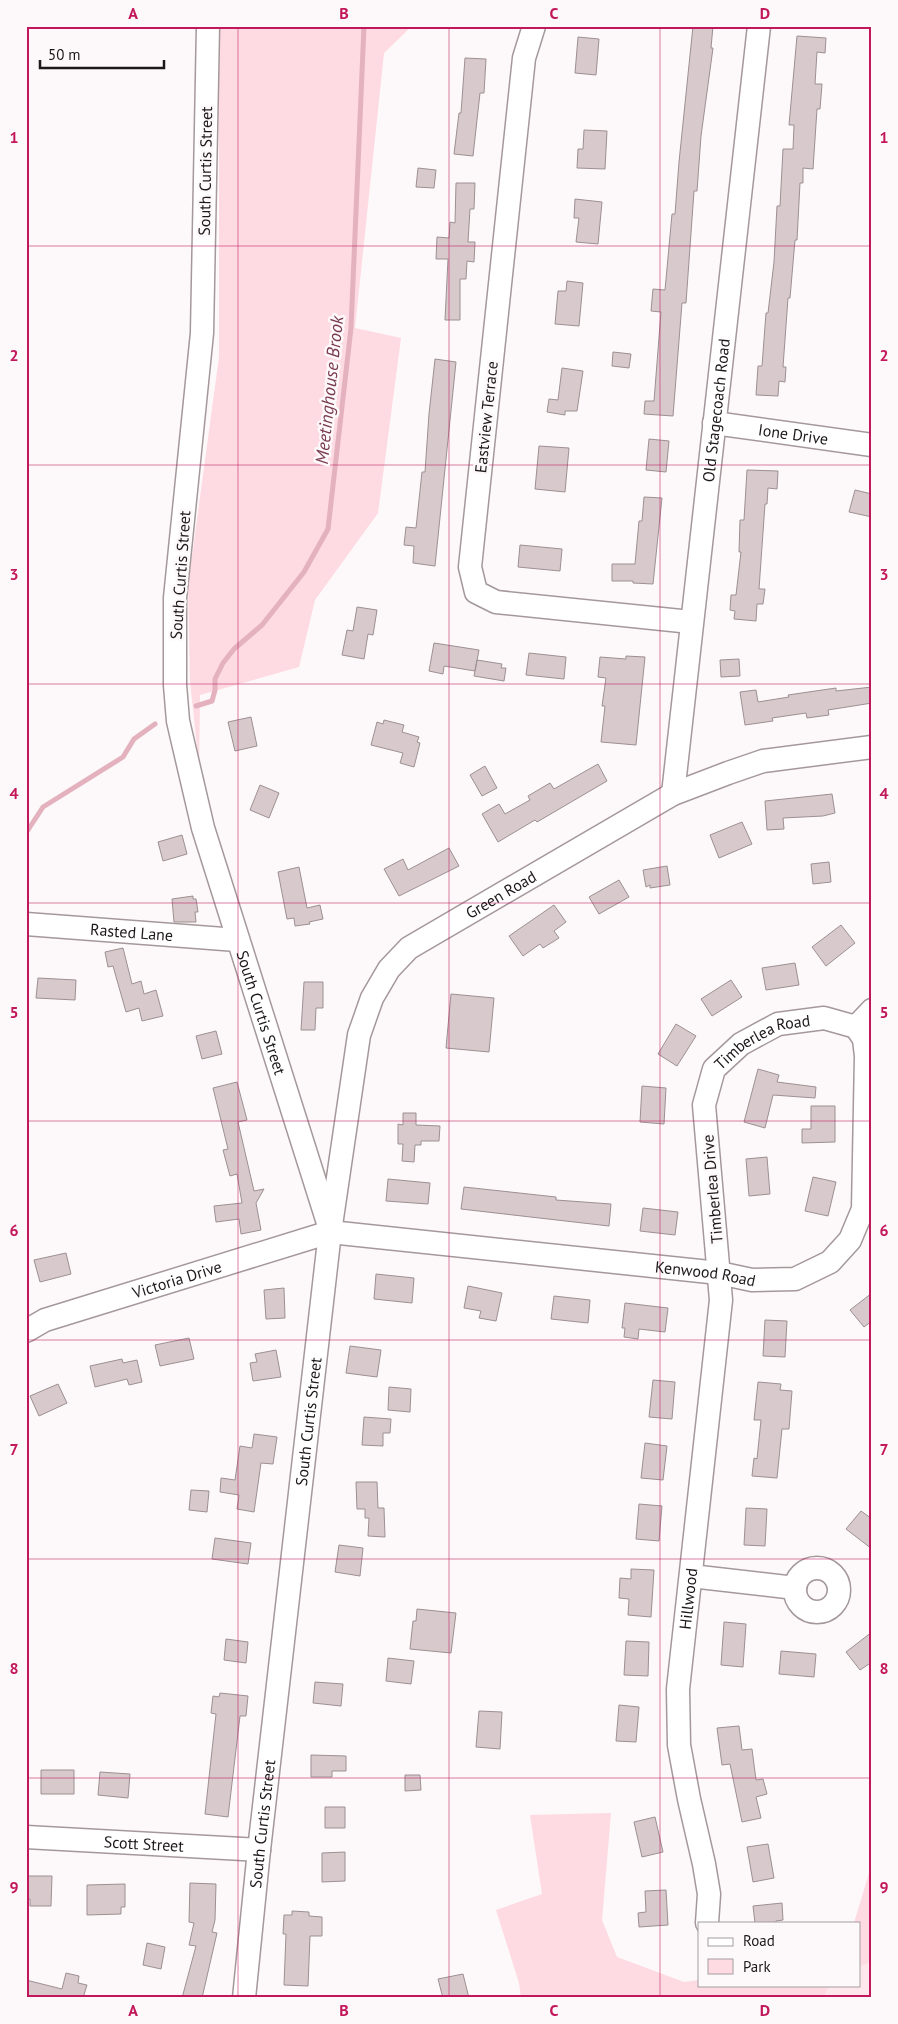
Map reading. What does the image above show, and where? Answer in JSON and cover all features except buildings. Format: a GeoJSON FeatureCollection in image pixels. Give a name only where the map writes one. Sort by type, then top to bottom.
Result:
{"type":"FeatureCollection","features":[{"type":"Feature","properties":{"kind":"street","name":"South Curtis Street"},"geometry":{"type":"LineString","coordinates":[[208,26],[202,334],[175,598],[175,685],[178,721],[203,828],[330,1232],[259,1850],[244,1998]]}},
{"type":"Feature","properties":{"kind":"street","name":"Eastview Terrace"},"geometry":{"type":"LineString","coordinates":[[534,26],[524,58],[472,547],[470,567],[476,592],[496,602],[691,622]]}},
{"type":"Feature","properties":{"kind":"street","name":"Old Stagecoach Road"},"geometry":{"type":"LineString","coordinates":[[673,794],[759,26]]}},
{"type":"Feature","properties":{"kind":"street","name":"Ione Drive"},"geometry":{"type":"LineString","coordinates":[[714,423],[872,445]]}},
{"type":"Feature","properties":{"kind":"street","name":"Green Road"},"geometry":{"type":"LineString","coordinates":[[330,1232],[359,1035],[372,998],[388,969],[409,948],[673,794],[764,761],[872,747]]}},
{"type":"Feature","properties":{"kind":"street","name":"Rasted Lane"},"geometry":{"type":"LineString","coordinates":[[26,924],[237,940]]}},
{"type":"Feature","properties":{"kind":"street"},"geometry":{"type":"LineString","coordinates":[[856,1027],[872,1010]]}},
{"type":"Feature","properties":{"kind":"street","name":"Timberlea Road"},"geometry":{"type":"LineString","coordinates":[[704,1105],[714,1069],[740,1044],[778,1024],[824,1018],[856,1027]]}},
{"type":"Feature","properties":{"kind":"street","name":"Kenwood Road"},"geometry":{"type":"LineString","coordinates":[[330,1232],[719,1273],[752,1280],[795,1279],[830,1262],[850,1240],[864,1209],[866,1056],[864,1039],[856,1027]]}},
{"type":"Feature","properties":{"kind":"street","name":"Timberlea Drive"},"geometry":{"type":"LineString","coordinates":[[704,1105],[719,1273]]}},
{"type":"Feature","properties":{"kind":"street","name":"Victoria Drive"},"geometry":{"type":"LineString","coordinates":[[26,1331],[45,1320],[330,1232]]}},
{"type":"Feature","properties":{"kind":"street","name":"Hillwood"},"geometry":{"type":"LineString","coordinates":[[707,1922],[709,1894],[706,1874],[679,1745],[678,1689],[721,1300],[719,1273]]}},
{"type":"Feature","properties":{"kind":"street"},"geometry":{"type":"LineString","coordinates":[[691,1576],[795,1588]]}},
{"type":"Feature","properties":{"kind":"street","name":"Scott Street"},"geometry":{"type":"LineString","coordinates":[[26,1837],[259,1850]]}},
{"type":"Feature","properties":{"kind":"shaded area"},"geometry":{"type":"Polygon","coordinates":[[[872,1962],[872,1998],[823,1998],[829,1986],[860,1986],[860,1967],[872,1962]]]}},
{"type":"Feature","properties":{"kind":"green space"},"geometry":{"type":"Polygon","coordinates":[[[219,26],[412,26],[384,53],[355,328],[401,338],[378,513],[315,600],[299,667],[200,695],[199,765],[190,681],[188,586],[219,357],[219,26]]]}},
{"type":"Feature","properties":{"kind":"green space"},"geometry":{"type":"Polygon","coordinates":[[[611,1813],[602,1920],[617,1957],[684,1982],[698,1980],[698,1986],[829,1986],[823,1998],[521,1998],[519,1983],[496,1910],[542,1894],[530,1815],[611,1813]]]}},
{"type":"Feature","properties":{"kind":"green space"},"geometry":{"type":"Polygon","coordinates":[[[872,1863],[872,1962],[860,1967],[860,1922],[854,1922],[872,1863]]]}},
{"type":"Feature","properties":{"kind":"waterway","name":"Meetinghouse Brook"},"geometry":{"type":"LineString","coordinates":[[196,706],[212,701],[215,679],[223,663],[234,649],[262,625],[304,572],[328,529],[351,328],[364,26]]}},
{"type":"Feature","properties":{"kind":"waterway","name":"Meetinghouse Brook"},"geometry":{"type":"LineString","coordinates":[[26,833],[43,807],[123,757],[134,739],[155,724]]}}]}
